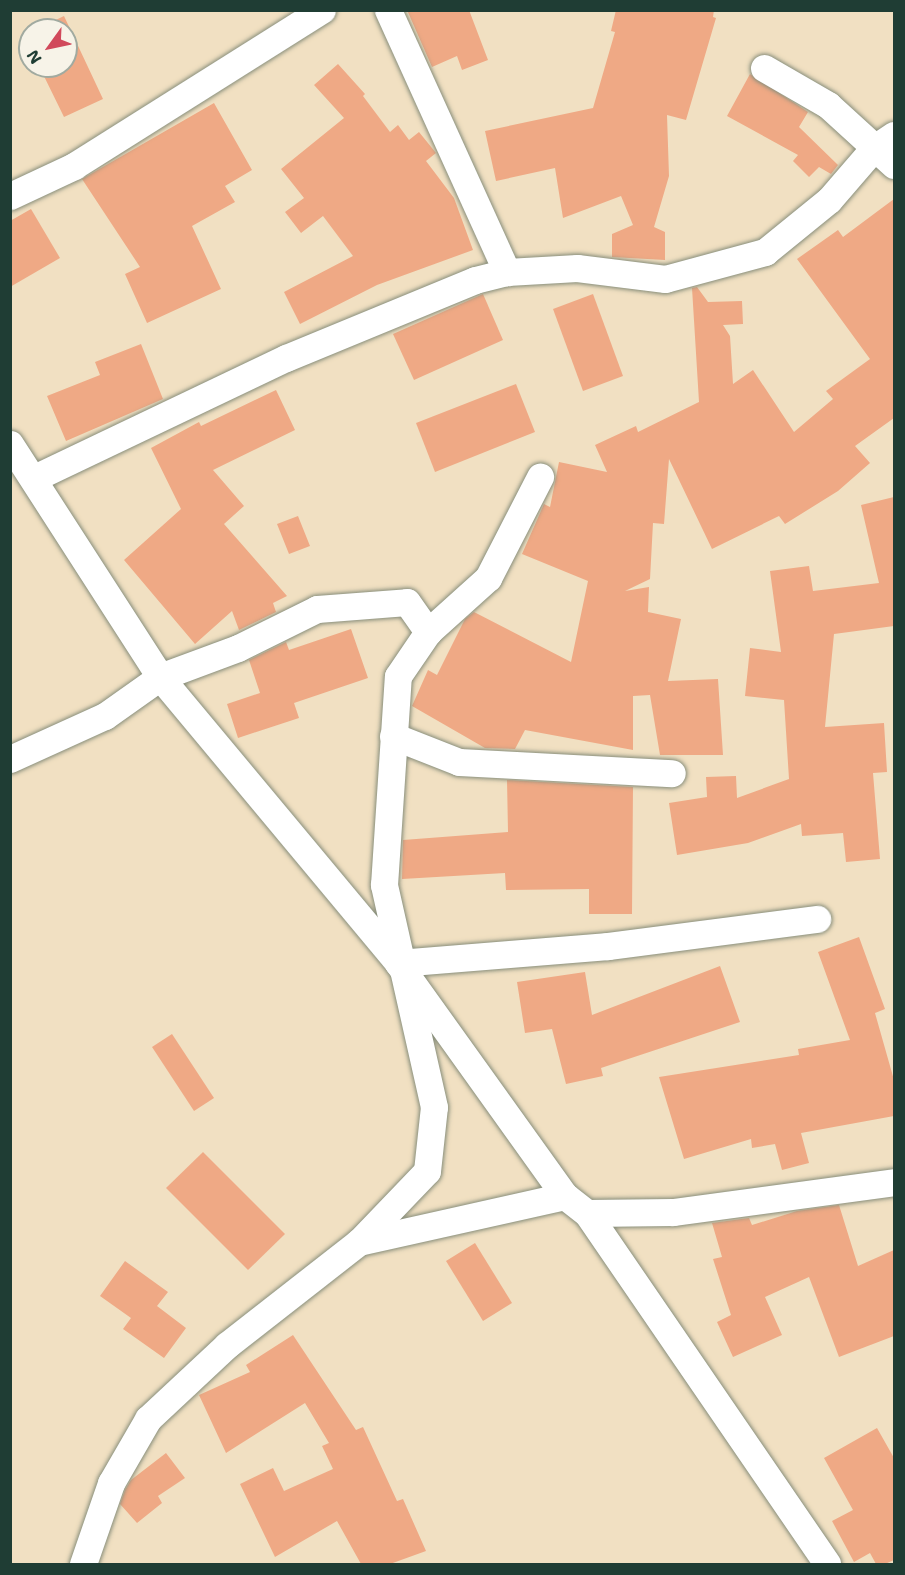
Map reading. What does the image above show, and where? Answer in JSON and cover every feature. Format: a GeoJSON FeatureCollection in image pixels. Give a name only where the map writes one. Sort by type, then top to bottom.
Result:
{"type":"FeatureCollection","features":[{"type":"Feature","properties":{"kind":"street"},"geometry":{"type":"LineString","coordinates":[[10,196],[74,166],[322,10]]}},
{"type":"Feature","properties":{"kind":"street"},"geometry":{"type":"LineString","coordinates":[[388,10],[507,272]]}},
{"type":"Feature","properties":{"kind":"street"},"geometry":{"type":"LineString","coordinates":[[764,68],[828,105],[884,142],[894,165]]}},
{"type":"Feature","properties":{"kind":"street"},"geometry":{"type":"LineString","coordinates":[[34,478],[286,358],[475,280],[507,272],[577,268],[664,279],[765,252],[830,200],[884,142]]}},
{"type":"Feature","properties":{"kind":"street"},"geometry":{"type":"LineString","coordinates":[[10,444],[160,677],[399,963],[565,1196],[587,1213],[827,1564]]}},
{"type":"Feature","properties":{"kind":"street"},"geometry":{"type":"LineString","coordinates":[[83,1564],[111,1483],[148,1419],[227,1345],[359,1242],[427,1171],[434,1107],[399,963],[384,885],[398,676],[428,632],[488,578],[540,477]]}},
{"type":"Feature","properties":{"kind":"street"},"geometry":{"type":"LineString","coordinates":[[10,759],[105,716],[160,677],[238,648],[317,609],[406,602],[428,632]]}},
{"type":"Feature","properties":{"kind":"street"},"geometry":{"type":"LineString","coordinates":[[393,736],[459,762],[672,773]]}},
{"type":"Feature","properties":{"kind":"street"},"geometry":{"type":"LineString","coordinates":[[399,963],[608,946],[817,919]]}},
{"type":"Feature","properties":{"kind":"street"},"geometry":{"type":"LineString","coordinates":[[587,1213],[673,1212],[894,1182]]}},
{"type":"Feature","properties":{"kind":"street"},"geometry":{"type":"LineString","coordinates":[[359,1242],[565,1196]]}},
{"type":"Feature","properties":{"kind":"building"},"geometry":{"type":"Polygon","coordinates":[[[407,10],[469,10],[488,60],[462,70],[457,56],[432,67],[407,10]]]}},
{"type":"Feature","properties":{"kind":"building"},"geometry":{"type":"Polygon","coordinates":[[[616,10],[714,10],[713,17],[716,18],[686,120],[667,115],[669,176],[654,227],[665,232],[665,260],[612,257],[612,234],[633,225],[621,196],[563,218],[555,168],[496,181],[485,131],[593,108],[615,32],[611,31],[616,10]]]}},
{"type":"Feature","properties":{"kind":"building"},"geometry":{"type":"Polygon","coordinates":[[[78,46],[103,99],[64,117],[45,78],[78,78],[78,46]]]}},
{"type":"Feature","properties":{"kind":"building"},"geometry":{"type":"Polygon","coordinates":[[[338,64],[365,94],[363,96],[390,132],[398,125],[409,140],[419,132],[436,153],[426,161],[454,198],[473,250],[377,285],[300,324],[284,292],[353,256],[323,216],[301,233],[285,212],[304,198],[281,169],[344,118],[314,85],[338,64]]]}},
{"type":"Feature","properties":{"kind":"building"},"geometry":{"type":"Polygon","coordinates":[[[750,74],[808,112],[799,127],[838,165],[831,174],[819,167],[809,177],[793,161],[798,155],[727,116],[750,74]]]}},
{"type":"Feature","properties":{"kind":"building"},"geometry":{"type":"Polygon","coordinates":[[[214,103],[252,170],[225,186],[235,202],[192,226],[221,289],[147,323],[125,274],[140,267],[82,179],[214,103]]]}},
{"type":"Feature","properties":{"kind":"building"},"geometry":{"type":"Polygon","coordinates":[[[894,199],[894,418],[855,446],[870,463],[838,491],[785,524],[779,516],[712,549],[669,459],[664,524],[653,523],[650,579],[625,591],[649,587],[648,612],[681,619],[668,681],[718,679],[723,755],[660,755],[650,695],[633,696],[633,750],[525,730],[515,749],[485,748],[412,706],[428,670],[437,675],[465,619],[474,612],[571,662],[588,581],[522,554],[544,504],[550,507],[559,462],[607,472],[595,445],[636,426],[638,432],[699,402],[692,288],[697,287],[708,302],[742,301],[743,324],[723,325],[730,336],[733,384],[753,370],[794,432],[833,399],[826,391],[870,359],[797,259],[838,230],[843,237],[894,199]]]}},
{"type":"Feature","properties":{"kind":"building"},"geometry":{"type":"Polygon","coordinates":[[[31,209],[60,258],[10,287],[10,221],[31,209]]]}},
{"type":"Feature","properties":{"kind":"building"},"geometry":{"type":"Polygon","coordinates":[[[483,294],[503,340],[414,380],[393,334],[483,294]]]}},
{"type":"Feature","properties":{"kind":"building"},"geometry":{"type":"Polygon","coordinates":[[[593,294],[623,376],[583,391],[553,309],[593,294]]]}},
{"type":"Feature","properties":{"kind":"building"},"geometry":{"type":"Polygon","coordinates":[[[141,344],[163,399],[66,441],[47,396],[100,375],[95,362],[141,344]]]}},
{"type":"Feature","properties":{"kind":"building"},"geometry":{"type":"Polygon","coordinates":[[[516,384],[535,432],[435,472],[416,423],[516,384]]]}},
{"type":"Feature","properties":{"kind":"building"},"geometry":{"type":"Polygon","coordinates":[[[276,390],[295,430],[213,470],[244,506],[224,524],[287,596],[273,603],[276,612],[239,630],[232,611],[195,644],[124,560],[181,509],[151,448],[199,422],[201,426],[276,390]]]}},
{"type":"Feature","properties":{"kind":"building"},"geometry":{"type":"Polygon","coordinates":[[[894,497],[894,626],[834,634],[825,727],[884,723],[887,772],[873,773],[880,859],[846,862],[843,833],[802,836],[801,824],[748,843],[677,855],[669,803],[707,797],[706,777],[736,776],[737,798],[789,779],[784,700],[745,696],[750,648],[781,652],[770,571],[809,566],[813,591],[879,583],[861,505],[894,497]]]}},
{"type":"Feature","properties":{"kind":"building"},"geometry":{"type":"Polygon","coordinates":[[[298,516],[310,546],[289,554],[277,524],[298,516]]]}},
{"type":"Feature","properties":{"kind":"building"},"geometry":{"type":"Polygon","coordinates":[[[351,629],[368,678],[294,703],[299,718],[238,738],[227,704],[260,693],[249,660],[286,642],[289,650],[351,629]]]}},
{"type":"Feature","properties":{"kind":"building"},"geometry":{"type":"Polygon","coordinates":[[[507,780],[633,787],[632,914],[589,914],[589,889],[506,890],[505,873],[402,879],[403,840],[508,832],[507,780]]]}},
{"type":"Feature","properties":{"kind":"building"},"geometry":{"type":"Polygon","coordinates":[[[859,937],[885,1009],[875,1013],[894,1080],[894,1116],[801,1133],[809,1163],[782,1170],[775,1144],[752,1148],[751,1139],[684,1159],[659,1077],[799,1055],[798,1049],[850,1040],[818,952],[859,937]]]}},
{"type":"Feature","properties":{"kind":"building"},"geometry":{"type":"Polygon","coordinates":[[[720,966],[740,1022],[601,1068],[603,1076],[566,1084],[552,1029],[525,1033],[517,982],[585,972],[592,1015],[720,966]]]}},
{"type":"Feature","properties":{"kind":"building"},"geometry":{"type":"Polygon","coordinates":[[[172,1034],[214,1098],[194,1111],[152,1047],[172,1034]]]}},
{"type":"Feature","properties":{"kind":"building"},"geometry":{"type":"Polygon","coordinates":[[[203,1152],[285,1234],[248,1270],[166,1188],[203,1152]]]}},
{"type":"Feature","properties":{"kind":"building"},"geometry":{"type":"Polygon","coordinates":[[[839,1205],[858,1266],[894,1250],[894,1336],[839,1357],[809,1277],[765,1297],[782,1335],[733,1357],[717,1322],[731,1315],[713,1259],[722,1257],[712,1223],[749,1218],[752,1225],[797,1211],[839,1205]]]}},
{"type":"Feature","properties":{"kind":"building"},"geometry":{"type":"Polygon","coordinates":[[[475,1243],[512,1303],[483,1321],[446,1261],[475,1243]]]}},
{"type":"Feature","properties":{"kind":"building"},"geometry":{"type":"Polygon","coordinates":[[[125,1261],[168,1292],[157,1306],[186,1328],[164,1358],[123,1329],[131,1318],[100,1296],[125,1261]]]}},
{"type":"Feature","properties":{"kind":"building"},"geometry":{"type":"Polygon","coordinates":[[[293,1335],[356,1430],[363,1427],[397,1501],[403,1499],[426,1551],[390,1564],[361,1564],[337,1521],[275,1557],[240,1484],[273,1468],[284,1491],[333,1469],[322,1446],[329,1443],[305,1403],[226,1453],[199,1395],[250,1372],[246,1365],[293,1335]]]}},
{"type":"Feature","properties":{"kind":"building"},"geometry":{"type":"Polygon","coordinates":[[[877,1428],[894,1458],[894,1560],[885,1564],[876,1564],[870,1553],[854,1562],[832,1521],[853,1510],[824,1458],[877,1428]]]}},
{"type":"Feature","properties":{"kind":"building"},"geometry":{"type":"Polygon","coordinates":[[[166,1453],[185,1478],[158,1496],[162,1503],[137,1523],[120,1504],[125,1490],[131,1480],[166,1453]]]}}]}
